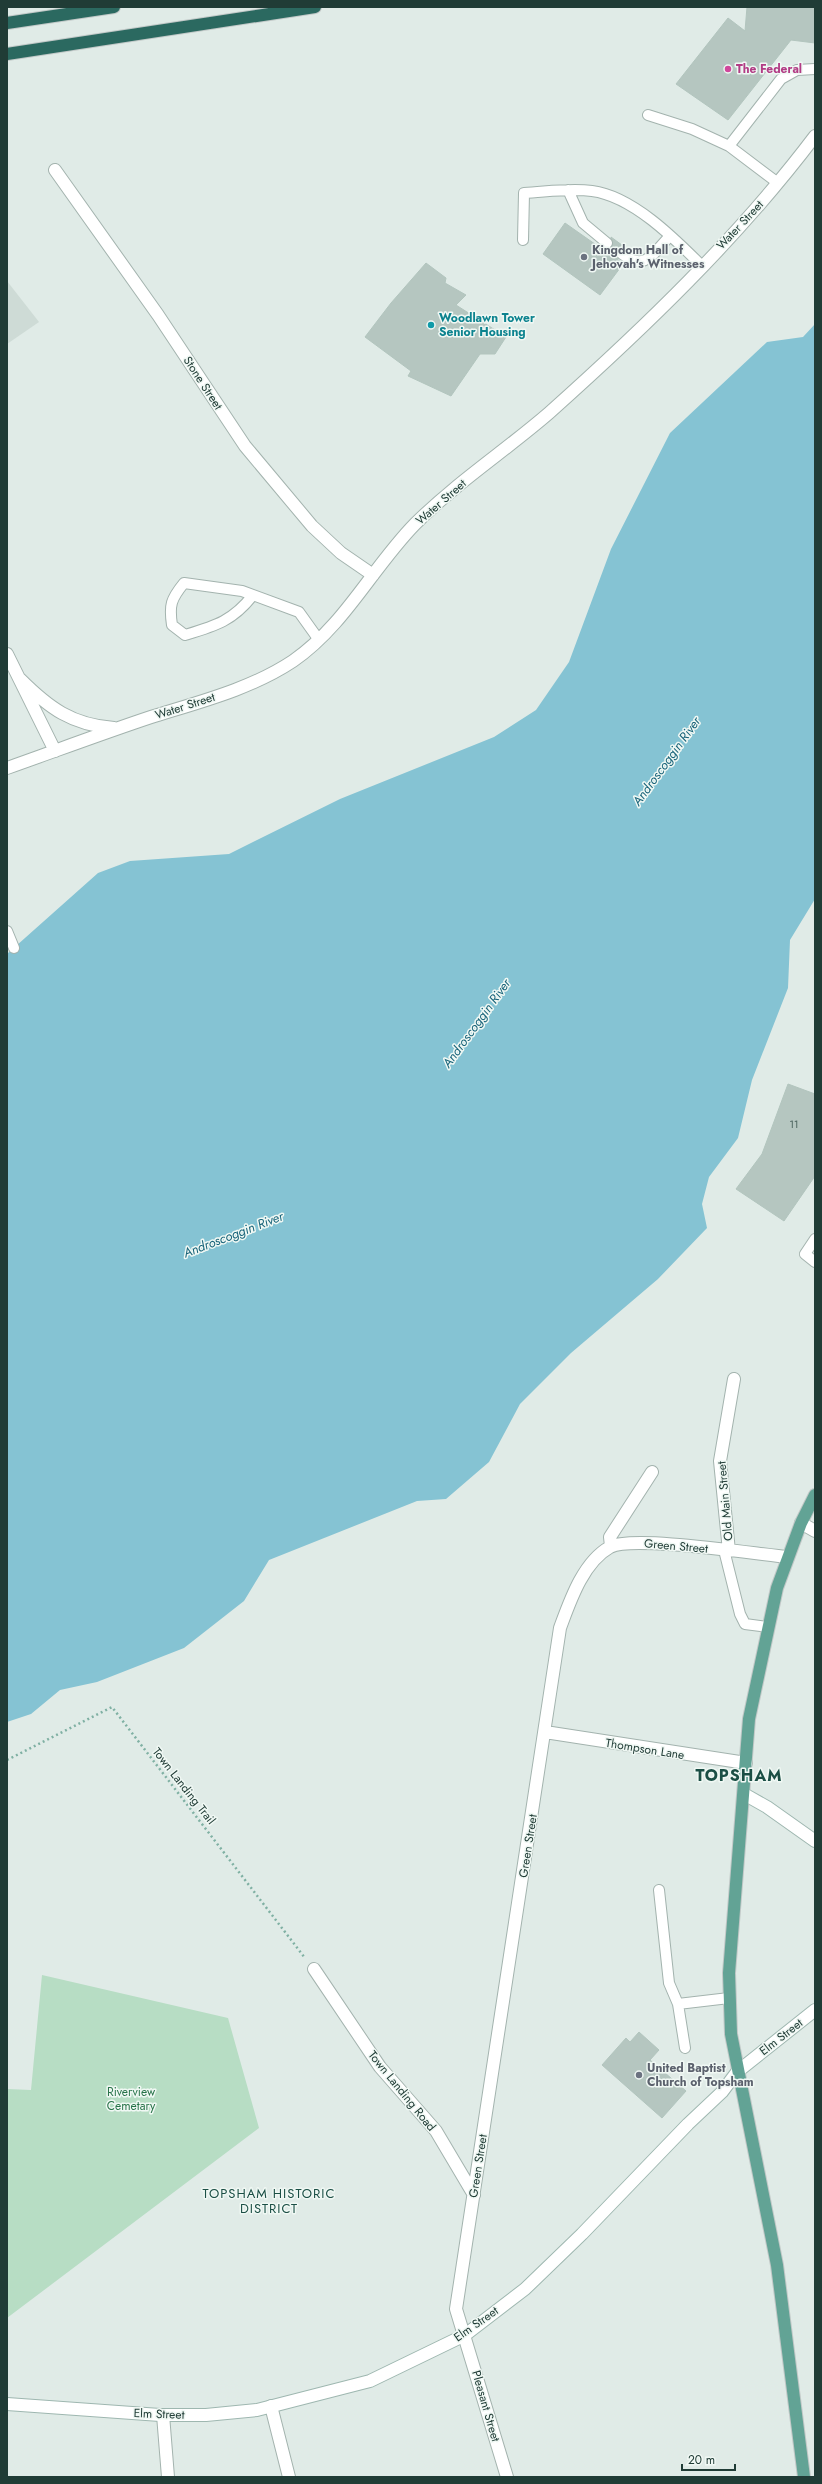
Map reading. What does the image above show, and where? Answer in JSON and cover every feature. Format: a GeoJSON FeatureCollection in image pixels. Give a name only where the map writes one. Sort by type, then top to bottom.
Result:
{"type":"FeatureCollection","features":[{"type":"Feature","properties":{"kind":"highway"},"geometry":{"type":"LineString","coordinates":[[7,23],[114,7]]}},
{"type":"Feature","properties":{"kind":"highway"},"geometry":{"type":"LineString","coordinates":[[7,54],[315,7]]}},
{"type":"Feature","properties":{"kind":"main road"},"geometry":{"type":"LineString","coordinates":[[804,2477],[776,2266],[737,2072],[729,2018],[729,1973],[749,1719],[768,1627],[788,1557],[801,1523],[815,1495]]}},
{"type":"Feature","properties":{"kind":"street","name":"Water Street"},"geometry":{"type":"LineString","coordinates":[[7,768],[246,685],[292,661],[319,640],[344,615],[373,575],[413,526],[439,502],[546,415],[616,352],[702,266],[778,183],[815,136]]}},
{"type":"Feature","properties":{"kind":"street","name":"Stone Street"},"geometry":{"type":"LineString","coordinates":[[55,170],[158,315],[245,446],[312,526],[341,553],[373,575]]}},
{"type":"Feature","properties":{"kind":"street"},"geometry":{"type":"LineString","coordinates":[[7,654],[55,751]]}},
{"type":"Feature","properties":{"kind":"street"},"geometry":{"type":"LineString","coordinates":[[20,679],[40,700],[59,712],[85,725],[119,728]]}},
{"type":"Feature","properties":{"kind":"street","name":"Old Main Street"},"geometry":{"type":"LineString","coordinates":[[727,1551],[720,1461],[734,1379]]}},
{"type":"Feature","properties":{"kind":"street"},"geometry":{"type":"LineString","coordinates":[[611,1546],[610,1537],[652,1472]]}},
{"type":"Feature","properties":{"kind":"street"},"geometry":{"type":"LineString","coordinates":[[801,1523],[815,1531]]}},
{"type":"Feature","properties":{"kind":"street","name":"Green Street"},"geometry":{"type":"LineString","coordinates":[[465,2335],[456,2309],[560,1628],[575,1587],[600,1554],[611,1546],[640,1542],[788,1557]]}},
{"type":"Feature","properties":{"kind":"street","name":"Thompson Lane"},"geometry":{"type":"LineString","coordinates":[[545,1732],[746,1763]]}},
{"type":"Feature","properties":{"kind":"street"},"geometry":{"type":"LineString","coordinates":[[744,1794],[767,1807],[815,1840]]}},
{"type":"Feature","properties":{"kind":"street","name":"Town Landing Road"},"geometry":{"type":"LineString","coordinates":[[314,1969],[380,2067],[436,2131],[474,2195]]}},
{"type":"Feature","properties":{"kind":"street","name":"Elm Street"},"geometry":{"type":"LineString","coordinates":[[7,2404],[163,2415],[213,2414],[257,2410],[370,2381],[465,2335],[524,2289],[582,2234],[688,2124],[722,2092],[737,2072],[815,2010]]}},
{"type":"Feature","properties":{"kind":"street","name":"Pleasant Street"},"geometry":{"type":"LineString","coordinates":[[465,2335],[507,2477]]}},
{"type":"Feature","properties":{"kind":"street"},"geometry":{"type":"LineString","coordinates":[[271,2406],[289,2477]]}},
{"type":"Feature","properties":{"kind":"street"},"geometry":{"type":"LineString","coordinates":[[163,2415],[168,2477]]}},
{"type":"Feature","properties":{"kind":"lane"},"geometry":{"type":"LineString","coordinates":[[729,146],[781,79],[797,70],[815,69]]}},
{"type":"Feature","properties":{"kind":"lane"},"geometry":{"type":"LineString","coordinates":[[648,115],[692,129],[729,146],[778,183]]}},
{"type":"Feature","properties":{"kind":"lane"},"geometry":{"type":"LineString","coordinates":[[524,240],[524,193],[568,190],[592,191],[610,196],[642,214],[670,236],[702,266]]}},
{"type":"Feature","properties":{"kind":"lane"},"geometry":{"type":"LineString","coordinates":[[568,190],[583,222],[606,243]]}},
{"type":"Feature","properties":{"kind":"lane"},"geometry":{"type":"LineString","coordinates":[[622,254],[635,262],[641,262],[651,256],[670,236]]}},
{"type":"Feature","properties":{"kind":"lane"},"geometry":{"type":"LineString","coordinates":[[253,595],[241,611],[215,626],[185,635],[172,625],[170,610],[174,596],[184,584],[242,591],[253,595],[299,612],[319,640]]}},
{"type":"Feature","properties":{"kind":"lane"},"geometry":{"type":"LineString","coordinates":[[7,931],[14,948]]}},
{"type":"Feature","properties":{"kind":"lane"},"geometry":{"type":"LineString","coordinates":[[815,1239],[804,1254],[815,1262]]}},
{"type":"Feature","properties":{"kind":"lane"},"geometry":{"type":"LineString","coordinates":[[727,1551],[745,1624],[768,1627]]}},
{"type":"Feature","properties":{"kind":"lane"},"geometry":{"type":"LineString","coordinates":[[659,1890],[669,1982],[678,2004],[685,2048]]}},
{"type":"Feature","properties":{"kind":"lane"},"geometry":{"type":"LineString","coordinates":[[678,2004],[729,1998]]}},
{"type":"Feature","properties":{"kind":"path","name":"Town Landing Trail"},"geometry":{"type":"LineString","coordinates":[[7,1760],[112,1707],[314,1969]]}},
{"type":"Feature","properties":{"kind":"shaded area"},"geometry":{"type":"Polygon","coordinates":[[[7,281],[39,322],[7,344],[7,281]]]}},
{"type":"Feature","properties":{"kind":"green space","name":"Riverview Cemetary"},"geometry":{"type":"Polygon","coordinates":[[[42,1975],[228,2018],[259,2128],[7,2318],[7,2089],[31,2090],[42,1975]]]}},
{"type":"Feature","properties":{"kind":"water","name":"Androscoggin River"},"geometry":{"type":"Polygon","coordinates":[[[815,324],[815,899],[790,940],[788,988],[752,1080],[738,1138],[709,1177],[702,1204],[707,1228],[658,1279],[571,1353],[520,1404],[489,1462],[446,1499],[417,1501],[269,1560],[244,1601],[184,1648],[97,1682],[60,1690],[31,1714],[7,1722],[7,954],[98,873],[130,861],[229,854],[340,799],[494,737],[536,710],[569,662],[611,549],[670,433],[767,342],[803,337],[815,324]]]}},
{"type":"Feature","properties":{"kind":"building","name":"The Federal"},"geometry":{"type":"Polygon","coordinates":[[[747,7],[815,7],[815,43],[791,40],[728,120],[676,84],[728,18],[745,31],[747,7]]]}},
{"type":"Feature","properties":{"kind":"building","name":"Kingdom Hall of Jehovah's Witnesses"},"geometry":{"type":"Polygon","coordinates":[[[565,223],[602,249],[612,247],[611,237],[626,248],[619,248],[616,251],[618,260],[623,264],[600,295],[543,254],[565,223]]]}},
{"type":"Feature","properties":{"kind":"building","name":"Woodlawn Tower Senior Housing"},"geometry":{"type":"Polygon","coordinates":[[[426,263],[446,278],[445,283],[466,295],[456,305],[506,337],[495,354],[480,354],[451,396],[408,376],[411,371],[365,337],[391,303],[426,263]]]}},
{"type":"Feature","properties":{"kind":"building"},"geometry":{"type":"Polygon","coordinates":[[[788,1084],[815,1094],[815,1176],[784,1221],[736,1189],[762,1154],[788,1084]]]}},
{"type":"Feature","properties":{"kind":"building","name":"United Baptist Church of Topsham"},"geometry":{"type":"Polygon","coordinates":[[[639,2032],[659,2050],[650,2060],[686,2091],[662,2118],[602,2065],[626,2038],[630,2042],[639,2032]]]}},
{"type":"Feature","properties":{"kind":"place","name":"The Federal"},"geometry":{"type":"Point","coordinates":[728,69]}},
{"type":"Feature","properties":{"kind":"place","name":"Kingdom Hall of Jehovah's Witnesses"},"geometry":{"type":"Point","coordinates":[584,257]}},
{"type":"Feature","properties":{"kind":"place","name":"Woodlawn Tower Senior Housing"},"geometry":{"type":"Point","coordinates":[431,325]}},
{"type":"Feature","properties":{"kind":"place","name":"United Baptist Church of Topsham"},"geometry":{"type":"Point","coordinates":[639,2075]}},
{"type":"Feature","properties":{"kind":"district","name":"TOPSHAM"},"geometry":{"type":"Point","coordinates":[739,1775]}},
{"type":"Feature","properties":{"kind":"district","name":"TOPSHAM HISTORIC DISTRICT"},"geometry":{"type":"Point","coordinates":[269,2200]}}]}
